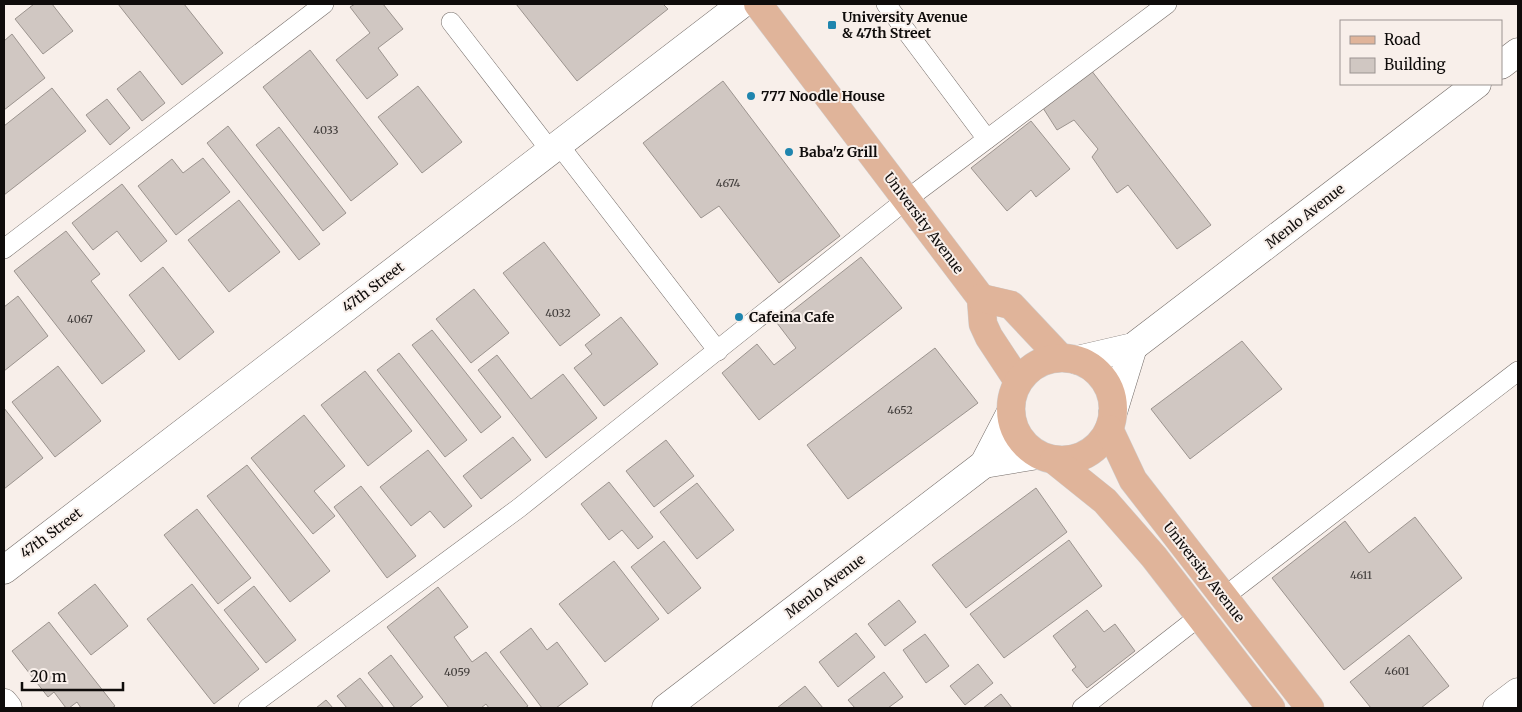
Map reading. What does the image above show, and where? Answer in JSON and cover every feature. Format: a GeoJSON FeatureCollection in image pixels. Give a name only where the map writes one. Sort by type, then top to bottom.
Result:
{"type":"FeatureCollection","features":[{"type":"Feature","properties":{"kind":"main road","name":"University Avenue"},"geometry":{"type":"LineString","coordinates":[[758,4],[981,298]]}},
{"type":"Feature","properties":{"kind":"main road"},"geometry":{"type":"LineString","coordinates":[[1018,381],[989,337],[983,324],[981,298],[1011,305],[1069,358],[1092,368],[1104,380],[1111,395],[1111,421],[1100,443],[1087,454],[1071,460],[1046,458]]}},
{"type":"Feature","properties":{"kind":"main road"},"geometry":{"type":"LineString","coordinates":[[1069,358],[1043,360],[1029,368],[1018,381],[1011,397],[1010,414],[1015,430],[1024,444],[1104,501],[1154,557],[1271,708]]}},
{"type":"Feature","properties":{"kind":"main road","name":"University Avenue"},"geometry":{"type":"LineString","coordinates":[[1111,421],[1133,480],[1310,708]]}},
{"type":"Feature","properties":{"kind":"street","name":"47th Street"},"geometry":{"type":"LineString","coordinates":[[4,570],[742,4]]}},
{"type":"Feature","properties":{"kind":"street"},"geometry":{"type":"LineString","coordinates":[[1502,65],[1518,52]]}},
{"type":"Feature","properties":{"kind":"street","name":"Menlo Avenue"},"geometry":{"type":"LineString","coordinates":[[1069,358],[1134,347],[1476,85]]}},
{"type":"Feature","properties":{"kind":"street"},"geometry":{"type":"LineString","coordinates":[[1111,421],[1134,347]]}},
{"type":"Feature","properties":{"kind":"street","name":"Menlo Avenue"},"geometry":{"type":"LineString","coordinates":[[666,708],[984,464],[1010,414]]}},
{"type":"Feature","properties":{"kind":"street","name":"Menlo Avenue"},"geometry":{"type":"LineString","coordinates":[[984,464],[1046,458]]}},
{"type":"Feature","properties":{"kind":"street"},"geometry":{"type":"LineString","coordinates":[[1497,708],[1518,692]]}},
{"type":"Feature","properties":{"kind":"street"},"geometry":{"type":"LineString","coordinates":[[4,703],[8,708]]}},
{"type":"Feature","properties":{"kind":"lane"},"geometry":{"type":"LineString","coordinates":[[4,250],[324,4]]}},
{"type":"Feature","properties":{"kind":"lane"},"geometry":{"type":"LineString","coordinates":[[886,4],[987,139]]}},
{"type":"Feature","properties":{"kind":"lane"},"geometry":{"type":"LineString","coordinates":[[248,708],[519,508],[906,200],[1167,4]]}},
{"type":"Feature","properties":{"kind":"lane"},"geometry":{"type":"LineString","coordinates":[[451,22],[555,147],[718,351]]}},
{"type":"Feature","properties":{"kind":"lane"},"geometry":{"type":"LineString","coordinates":[[1224,597],[1518,371]]}},
{"type":"Feature","properties":{"kind":"lane"},"geometry":{"type":"LineString","coordinates":[[1082,708],[1200,616]]}},
{"type":"Feature","properties":{"kind":"building"},"geometry":{"type":"Polygon","coordinates":[[[34,4],[52,4],[73,31],[43,54],[15,19],[34,4]]]}},
{"type":"Feature","properties":{"kind":"building"},"geometry":{"type":"Polygon","coordinates":[[[118,4],[184,4],[223,53],[182,85],[118,4]]]}},
{"type":"Feature","properties":{"kind":"building"},"geometry":{"type":"Polygon","coordinates":[[[355,4],[383,4],[403,29],[378,48],[398,75],[367,99],[336,60],[370,33],[350,7],[355,4]]]}},
{"type":"Feature","properties":{"kind":"building"},"geometry":{"type":"Polygon","coordinates":[[[516,4],[663,4],[668,9],[577,81],[516,4]]]}},
{"type":"Feature","properties":{"kind":"building"},"geometry":{"type":"Polygon","coordinates":[[[12,34],[45,78],[4,110],[4,41],[12,34]]]}},
{"type":"Feature","properties":{"kind":"building"},"geometry":{"type":"Polygon","coordinates":[[[310,50],[398,164],[351,201],[263,87],[310,50]]]}},
{"type":"Feature","properties":{"kind":"building"},"geometry":{"type":"Polygon","coordinates":[[[1091,70],[1211,225],[1177,249],[1128,185],[1117,193],[1092,157],[1098,149],[1074,120],[1057,130],[1043,108],[1091,70]]]}},
{"type":"Feature","properties":{"kind":"building"},"geometry":{"type":"Polygon","coordinates":[[[140,71],[165,103],[142,121],[117,89],[140,71]]]}},
{"type":"Feature","properties":{"kind":"building"},"geometry":{"type":"Polygon","coordinates":[[[723,81],[840,236],[779,283],[719,206],[701,218],[643,143],[723,81]]]}},
{"type":"Feature","properties":{"kind":"building"},"geometry":{"type":"Polygon","coordinates":[[[418,86],[462,142],[422,173],[378,117],[418,86]]]}},
{"type":"Feature","properties":{"kind":"building"},"geometry":{"type":"Polygon","coordinates":[[[52,88],[86,131],[4,195],[4,126],[52,88]]]}},
{"type":"Feature","properties":{"kind":"building"},"geometry":{"type":"Polygon","coordinates":[[[107,99],[130,128],[110,145],[86,115],[107,99]]]}},
{"type":"Feature","properties":{"kind":"building"},"geometry":{"type":"Polygon","coordinates":[[[1031,121],[1070,169],[1036,197],[1031,190],[1007,211],[971,168],[1031,121]]]}},
{"type":"Feature","properties":{"kind":"building"},"geometry":{"type":"Polygon","coordinates":[[[228,126],[320,244],[299,260],[207,143],[228,126]]]}},
{"type":"Feature","properties":{"kind":"building"},"geometry":{"type":"Polygon","coordinates":[[[279,127],[346,213],[323,231],[256,145],[279,127]]]}},
{"type":"Feature","properties":{"kind":"building"},"geometry":{"type":"Polygon","coordinates":[[[203,158],[230,192],[176,235],[138,186],[172,159],[183,173],[203,158]]]}},
{"type":"Feature","properties":{"kind":"building"},"geometry":{"type":"Polygon","coordinates":[[[122,184],[167,241],[141,262],[117,231],[93,250],[72,223],[122,184]]]}},
{"type":"Feature","properties":{"kind":"building"},"geometry":{"type":"Polygon","coordinates":[[[239,200],[280,252],[229,292],[188,240],[239,200]]]}},
{"type":"Feature","properties":{"kind":"building"},"geometry":{"type":"Polygon","coordinates":[[[66,231],[100,274],[91,281],[145,351],[102,384],[14,271],[66,231]]]}},
{"type":"Feature","properties":{"kind":"building"},"geometry":{"type":"Polygon","coordinates":[[[544,242],[600,315],[560,346],[503,273],[544,242]]]}},
{"type":"Feature","properties":{"kind":"building"},"geometry":{"type":"Polygon","coordinates":[[[861,257],[902,308],[759,420],[722,373],[757,344],[774,365],[796,348],[777,323],[861,257]]]}},
{"type":"Feature","properties":{"kind":"building"},"geometry":{"type":"Polygon","coordinates":[[[163,267],[214,332],[179,360],[129,295],[163,267]]]}},
{"type":"Feature","properties":{"kind":"building"},"geometry":{"type":"Polygon","coordinates":[[[474,289],[509,333],[471,363],[436,319],[474,289]]]}},
{"type":"Feature","properties":{"kind":"building"},"geometry":{"type":"Polygon","coordinates":[[[18,296],[48,336],[4,371],[4,307],[18,296]]]}},
{"type":"Feature","properties":{"kind":"building"},"geometry":{"type":"Polygon","coordinates":[[[621,317],[658,364],[604,406],[574,368],[592,354],[585,345],[621,317]]]}},
{"type":"Feature","properties":{"kind":"building"},"geometry":{"type":"Polygon","coordinates":[[[432,330],[501,417],[481,433],[412,345],[432,330]]]}},
{"type":"Feature","properties":{"kind":"building"},"geometry":{"type":"Polygon","coordinates":[[[1242,341],[1282,389],[1190,459],[1151,409],[1242,341]]]}},
{"type":"Feature","properties":{"kind":"building"},"geometry":{"type":"Polygon","coordinates":[[[935,348],[978,403],[848,499],[807,445],[935,348]]]}},
{"type":"Feature","properties":{"kind":"building"},"geometry":{"type":"Polygon","coordinates":[[[399,353],[467,440],[445,457],[377,370],[399,353]]]}},
{"type":"Feature","properties":{"kind":"building"},"geometry":{"type":"Polygon","coordinates":[[[497,355],[531,399],[563,374],[597,418],[546,458],[478,370],[497,355]]]}},
{"type":"Feature","properties":{"kind":"building"},"geometry":{"type":"Polygon","coordinates":[[[58,366],[101,421],[55,457],[12,402],[58,366]]]}},
{"type":"Feature","properties":{"kind":"building"},"geometry":{"type":"Polygon","coordinates":[[[365,371],[412,431],[368,466],[321,405],[365,371]]]}},
{"type":"Feature","properties":{"kind":"building"},"geometry":{"type":"Polygon","coordinates":[[[4,408],[43,458],[4,489],[4,408]]]}},
{"type":"Feature","properties":{"kind":"building"},"geometry":{"type":"Polygon","coordinates":[[[304,415],[345,466],[314,491],[335,516],[313,534],[251,458],[304,415]]]}},
{"type":"Feature","properties":{"kind":"building"},"geometry":{"type":"Polygon","coordinates":[[[513,437],[531,460],[481,499],[463,476],[513,437]]]}},
{"type":"Feature","properties":{"kind":"building"},"geometry":{"type":"Polygon","coordinates":[[[666,440],[694,476],[654,507],[626,471],[666,440]]]}},
{"type":"Feature","properties":{"kind":"building"},"geometry":{"type":"Polygon","coordinates":[[[428,450],[472,506],[444,528],[430,511],[411,526],[380,487],[428,450]]]}},
{"type":"Feature","properties":{"kind":"building"},"geometry":{"type":"Polygon","coordinates":[[[247,465],[330,571],[290,602],[207,496],[247,465]]]}},
{"type":"Feature","properties":{"kind":"building"},"geometry":{"type":"Polygon","coordinates":[[[609,482],[653,537],[638,549],[622,530],[609,540],[581,504],[609,482]]]}},
{"type":"Feature","properties":{"kind":"building"},"geometry":{"type":"Polygon","coordinates":[[[697,483],[734,530],[697,559],[660,512],[697,483]]]}},
{"type":"Feature","properties":{"kind":"building"},"geometry":{"type":"Polygon","coordinates":[[[361,486],[416,556],[387,578],[334,507],[361,486]]]}},
{"type":"Feature","properties":{"kind":"building"},"geometry":{"type":"Polygon","coordinates":[[[1036,488],[1067,532],[966,608],[932,565],[1036,488]]]}},
{"type":"Feature","properties":{"kind":"building"},"geometry":{"type":"Polygon","coordinates":[[[197,509],[251,578],[218,604],[164,535],[197,509]]]}},
{"type":"Feature","properties":{"kind":"building"},"geometry":{"type":"Polygon","coordinates":[[[1415,517],[1462,578],[1344,670],[1272,578],[1345,521],[1369,553],[1415,517]]]}},
{"type":"Feature","properties":{"kind":"building"},"geometry":{"type":"Polygon","coordinates":[[[1069,540],[1102,586],[1004,658],[970,614],[1069,540]]]}},
{"type":"Feature","properties":{"kind":"building"},"geometry":{"type":"Polygon","coordinates":[[[664,541],[701,588],[668,614],[631,567],[664,541]]]}},
{"type":"Feature","properties":{"kind":"building"},"geometry":{"type":"Polygon","coordinates":[[[614,561],[659,619],[605,662],[559,604],[614,561]]]}},
{"type":"Feature","properties":{"kind":"building"},"geometry":{"type":"Polygon","coordinates":[[[95,584],[128,626],[91,655],[58,613],[95,584]]]}},
{"type":"Feature","properties":{"kind":"building"},"geometry":{"type":"Polygon","coordinates":[[[192,584],[259,669],[214,704],[147,619],[192,584]]]}},
{"type":"Feature","properties":{"kind":"building"},"geometry":{"type":"Polygon","coordinates":[[[254,586],[296,640],[266,663],[224,610],[254,586]]]}},
{"type":"Feature","properties":{"kind":"building"},"geometry":{"type":"Polygon","coordinates":[[[438,587],[468,627],[454,637],[472,662],[486,652],[528,706],[525,708],[489,708],[486,704],[481,708],[449,708],[387,627],[438,587]]]}},
{"type":"Feature","properties":{"kind":"building"},"geometry":{"type":"Polygon","coordinates":[[[899,600],[916,622],[885,646],[868,624],[899,600]]]}},
{"type":"Feature","properties":{"kind":"building"},"geometry":{"type":"Polygon","coordinates":[[[1087,610],[1104,632],[1115,624],[1135,651],[1087,688],[1072,670],[1076,667],[1053,636],[1087,610]]]}},
{"type":"Feature","properties":{"kind":"building"},"geometry":{"type":"Polygon","coordinates":[[[49,622],[115,706],[112,708],[81,708],[77,702],[66,708],[54,692],[48,697],[12,651],[49,622]]]}},
{"type":"Feature","properties":{"kind":"building"},"geometry":{"type":"Polygon","coordinates":[[[531,628],[547,650],[557,642],[588,684],[556,708],[542,708],[500,652],[531,628]]]}},
{"type":"Feature","properties":{"kind":"building"},"geometry":{"type":"Polygon","coordinates":[[[856,633],[875,657],[838,687],[819,662],[856,633]]]}},
{"type":"Feature","properties":{"kind":"building"},"geometry":{"type":"Polygon","coordinates":[[[925,634],[949,666],[926,683],[903,650],[925,634]]]}},
{"type":"Feature","properties":{"kind":"building"},"geometry":{"type":"Polygon","coordinates":[[[1409,635],[1449,686],[1421,708],[1371,708],[1350,682],[1409,635]]]}},
{"type":"Feature","properties":{"kind":"building"},"geometry":{"type":"Polygon","coordinates":[[[391,655],[423,697],[409,708],[395,708],[368,673],[391,655]]]}},
{"type":"Feature","properties":{"kind":"building"},"geometry":{"type":"Polygon","coordinates":[[[978,664],[993,683],[965,705],[950,686],[978,664]]]}},
{"type":"Feature","properties":{"kind":"building"},"geometry":{"type":"Polygon","coordinates":[[[884,672],[903,697],[888,708],[855,708],[848,700],[884,672]]]}},
{"type":"Feature","properties":{"kind":"building"},"geometry":{"type":"Polygon","coordinates":[[[360,678],[384,708],[347,708],[337,696],[360,678]]]}},
{"type":"Feature","properties":{"kind":"building"},"geometry":{"type":"Polygon","coordinates":[[[805,686],[823,708],[777,708],[805,686]]]}},
{"type":"Feature","properties":{"kind":"building"},"geometry":{"type":"Polygon","coordinates":[[[1001,694],[1012,708],[983,708],[1001,694]]]}},
{"type":"Feature","properties":{"kind":"building"},"geometry":{"type":"Polygon","coordinates":[[[326,700],[333,708],[316,708],[326,700]]]}},
{"type":"Feature","properties":{"kind":"place","name":"University Avenue & 47th Street"},"geometry":{"type":"Point","coordinates":[832,25]}},
{"type":"Feature","properties":{"kind":"place","name":"777 Noodle House"},"geometry":{"type":"Point","coordinates":[751,96]}},
{"type":"Feature","properties":{"kind":"place","name":"Baba'z Grill"},"geometry":{"type":"Point","coordinates":[789,152]}},
{"type":"Feature","properties":{"kind":"place","name":"Cafeina Cafe"},"geometry":{"type":"Point","coordinates":[739,317]}}]}
